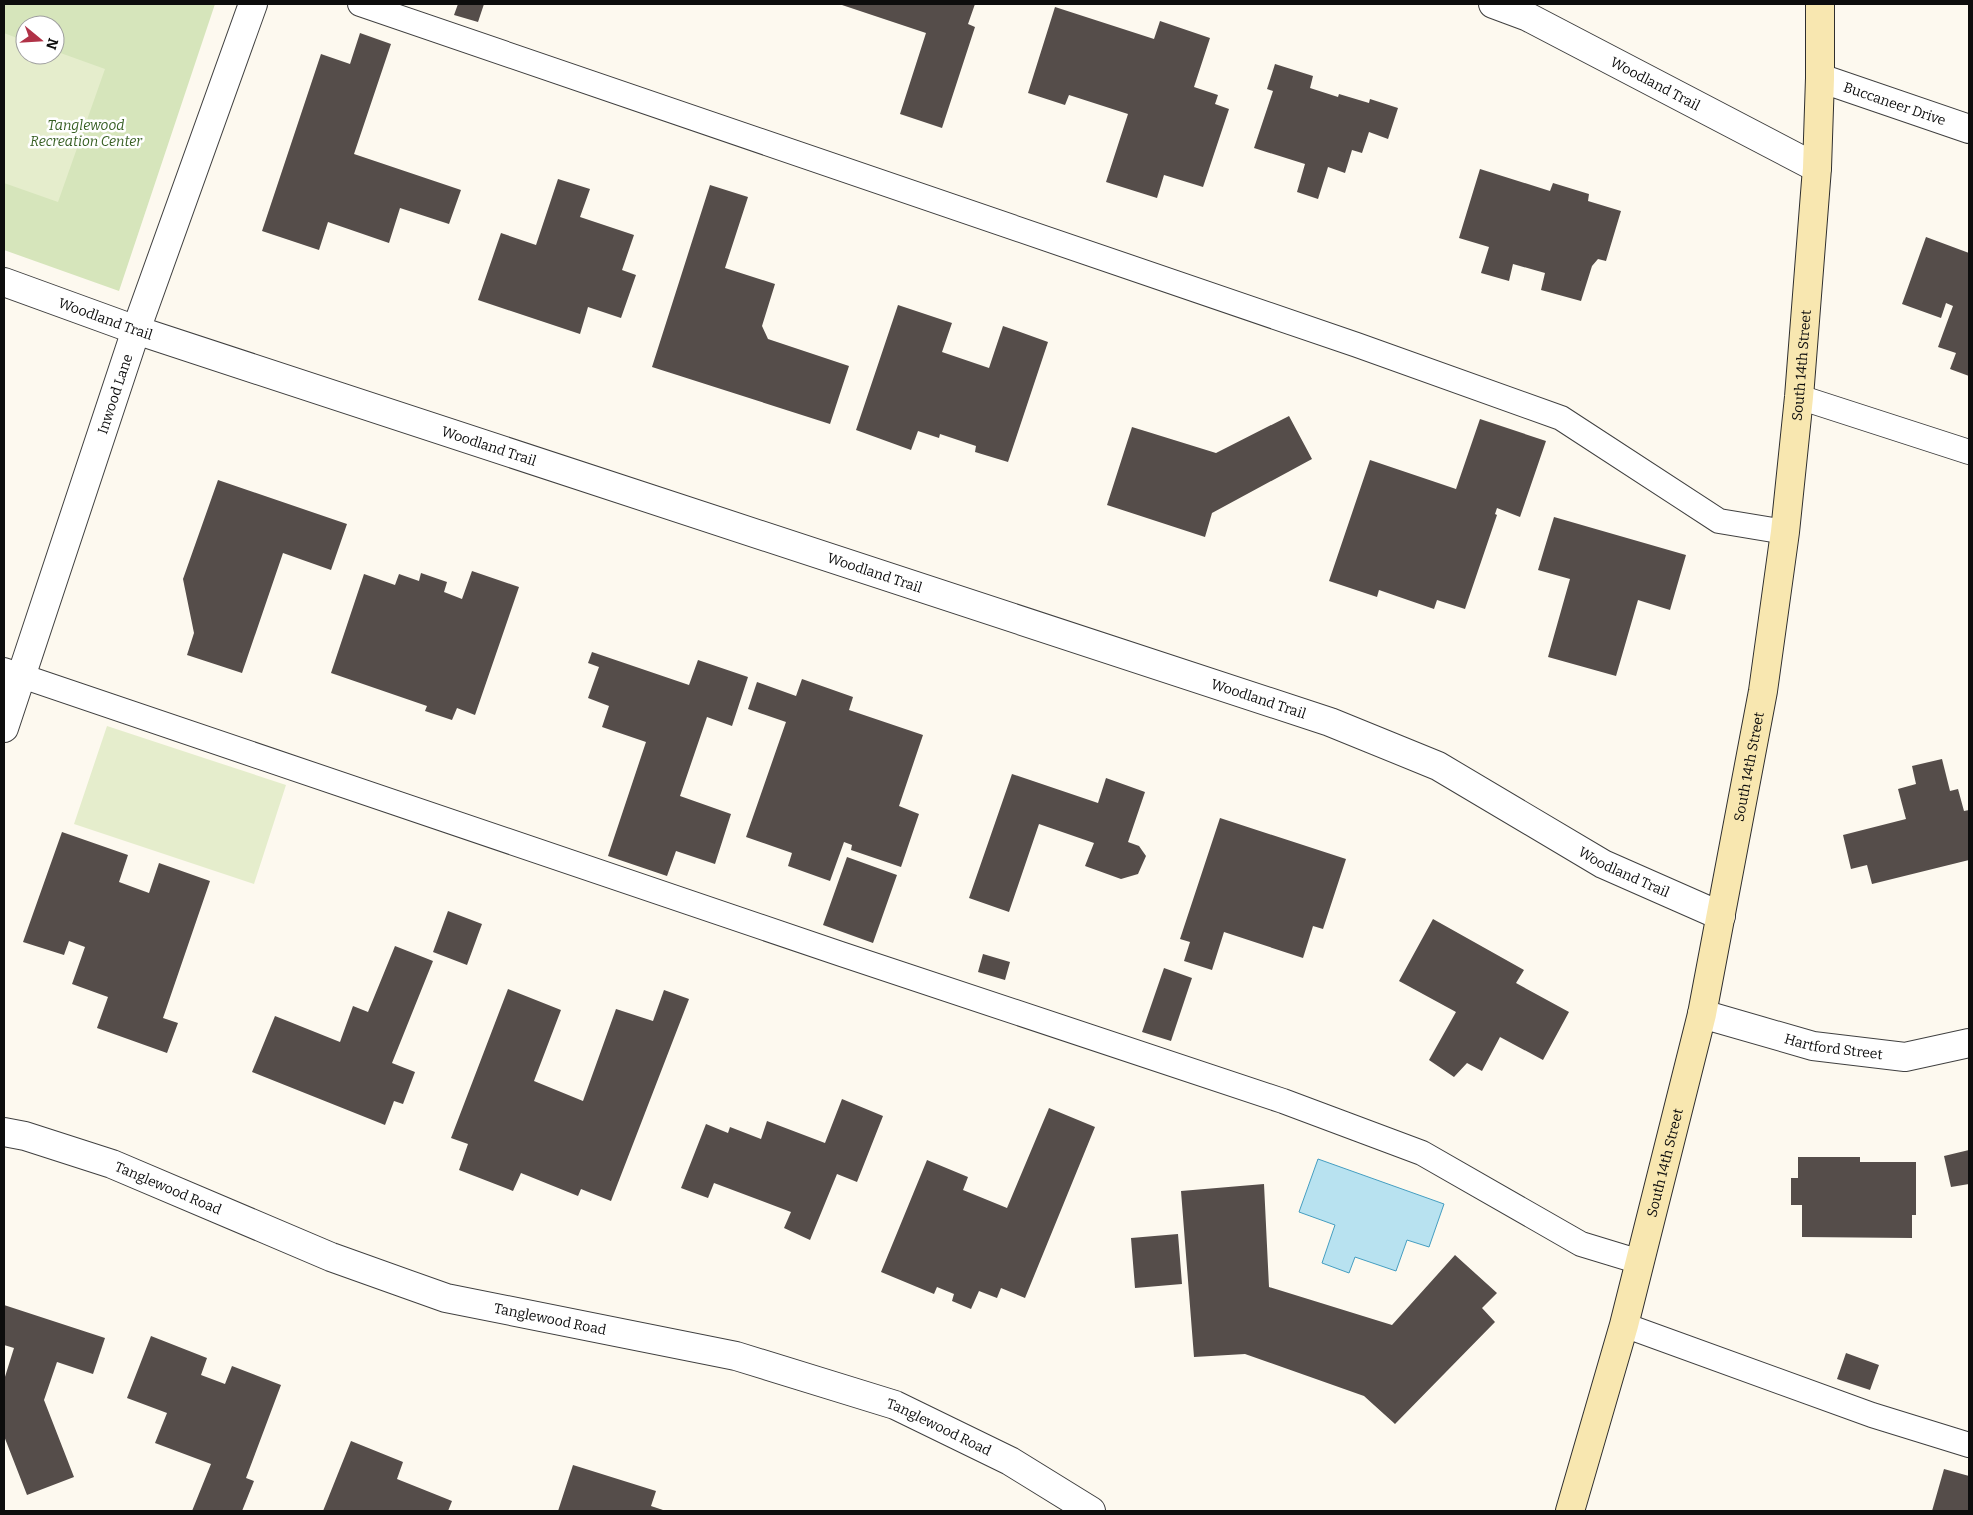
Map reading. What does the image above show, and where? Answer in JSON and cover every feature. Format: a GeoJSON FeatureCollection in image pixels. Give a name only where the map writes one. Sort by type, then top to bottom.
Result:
{"type":"FeatureCollection","features":[{"type":"Feature","properties":{"kind":"main road","name":"South 14th Street"},"geometry":{"type":"LineString","coordinates":[[1570,1511],[1624,1325],[1702,1014],[1763,690],[1785,532],[1799,397],[1816,168],[1820,78],[1820,4]]}},
{"type":"Feature","properties":{"kind":"street","name":"Inwood Lane"},"geometry":{"type":"LineString","coordinates":[[4,728],[12,673],[254,4]]}},
{"type":"Feature","properties":{"kind":"street","name":"Woodland Trail"},"geometry":{"type":"LineString","coordinates":[[1493,4],[1528,18],[1816,168]]}},
{"type":"Feature","properties":{"kind":"street","name":"Buccaneer Drive"},"geometry":{"type":"LineString","coordinates":[[1820,78],[1969,129]]}},
{"type":"Feature","properties":{"kind":"street","name":"Woodland Trail"},"geometry":{"type":"LineString","coordinates":[[4,282],[136,330],[1330,722],[1438,766],[1603,864],[1721,916]]}},
{"type":"Feature","properties":{"kind":"street","name":"Hartford Street"},"geometry":{"type":"LineString","coordinates":[[1702,1014],[1814,1046],[1905,1057],[1969,1043]]}},
{"type":"Feature","properties":{"kind":"street","name":"Tanglewood Road"},"geometry":{"type":"LineString","coordinates":[[4,1132],[26,1136],[112,1164],[331,1257],[446,1298],[736,1356],[895,1405],[1010,1461],[1091,1511]]}},
{"type":"Feature","properties":{"kind":"lane"},"geometry":{"type":"LineString","coordinates":[[360,4],[1357,345],[1561,418],[1719,520],[1785,532]]}},
{"type":"Feature","properties":{"kind":"lane"},"geometry":{"type":"LineString","coordinates":[[1799,397],[1969,452]]}},
{"type":"Feature","properties":{"kind":"lane"},"geometry":{"type":"LineString","coordinates":[[12,673],[840,954],[1283,1101],[1422,1153],[1581,1244],[1640,1262]]}},
{"type":"Feature","properties":{"kind":"lane"},"geometry":{"type":"LineString","coordinates":[[1624,1325],[1872,1415],[1969,1445]]}},
{"type":"Feature","properties":{"kind":"green space","name":"Tanglewood Recreation Center"},"geometry":{"type":"Polygon","coordinates":[[[4,4],[215,4],[119,291],[4,250],[4,4]]]}},
{"type":"Feature","properties":{"kind":"green space"},"geometry":{"type":"Polygon","coordinates":[[[4,33],[15,37],[15,65],[65,65],[65,55],[105,69],[58,202],[4,183],[4,33]]]}},
{"type":"Feature","properties":{"kind":"green space"},"geometry":{"type":"Polygon","coordinates":[[[107,726],[286,785],[254,884],[74,824],[107,726]]]}},
{"type":"Feature","properties":{"kind":"water"},"geometry":{"type":"Polygon","coordinates":[[[1318,1159],[1444,1204],[1429,1247],[1407,1240],[1396,1271],[1355,1257],[1349,1273],[1322,1263],[1335,1225],[1299,1212],[1318,1159]]]}},
{"type":"Feature","properties":{"kind":"building"},"geometry":{"type":"Polygon","coordinates":[[[458,4],[484,4],[478,22],[454,15],[458,4]]]}},
{"type":"Feature","properties":{"kind":"building"},"geometry":{"type":"Polygon","coordinates":[[[839,4],[975,4],[968,24],[975,27],[942,128],[900,114],[926,33],[839,4]]]}},
{"type":"Feature","properties":{"kind":"building"},"geometry":{"type":"Polygon","coordinates":[[[1055,7],[1154,39],[1160,21],[1210,38],[1194,87],[1218,95],[1215,104],[1229,109],[1203,187],[1164,175],[1157,198],[1106,182],[1128,114],[1069,95],[1065,105],[1028,93],[1055,7]]]}},
{"type":"Feature","properties":{"kind":"building"},"geometry":{"type":"Polygon","coordinates":[[[360,33],[391,44],[354,154],[461,190],[449,224],[400,208],[389,243],[328,222],[319,250],[262,231],[321,54],[350,64],[360,33]]]}},
{"type":"Feature","properties":{"kind":"building"},"geometry":{"type":"Polygon","coordinates":[[[1275,64],[1313,76],[1310,88],[1338,97],[1339,94],[1369,103],[1370,99],[1398,108],[1388,139],[1369,132],[1362,153],[1352,150],[1345,173],[1328,167],[1318,199],[1297,192],[1305,164],[1254,148],[1273,91],[1267,89],[1275,64]]]}},
{"type":"Feature","properties":{"kind":"building"},"geometry":{"type":"Polygon","coordinates":[[[1480,169],[1550,191],[1553,183],[1589,194],[1588,201],[1621,211],[1606,261],[1598,259],[1592,266],[1581,301],[1541,290],[1545,273],[1513,264],[1509,281],[1481,273],[1489,247],[1459,238],[1480,169]]]}},
{"type":"Feature","properties":{"kind":"building"},"geometry":{"type":"Polygon","coordinates":[[[558,179],[590,189],[580,217],[634,235],[622,270],[636,275],[621,318],[588,307],[580,334],[478,300],[501,233],[536,245],[558,179]]]}},
{"type":"Feature","properties":{"kind":"building"},"geometry":{"type":"Polygon","coordinates":[[[710,185],[748,197],[725,268],[775,284],[762,326],[768,339],[849,366],[830,424],[652,367],[710,185]]]}},
{"type":"Feature","properties":{"kind":"building"},"geometry":{"type":"Polygon","coordinates":[[[1926,237],[1969,253],[1969,376],[1950,369],[1956,353],[1938,347],[1953,306],[1946,303],[1941,318],[1902,304],[1926,237]]]}},
{"type":"Feature","properties":{"kind":"building"},"geometry":{"type":"Polygon","coordinates":[[[898,305],[952,323],[942,352],[989,368],[1003,326],[1048,342],[1008,462],[975,452],[976,446],[940,434],[939,438],[918,431],[911,450],[856,430],[898,305]]]}},
{"type":"Feature","properties":{"kind":"building"},"geometry":{"type":"Polygon","coordinates":[[[1289,416],[1312,459],[1212,513],[1205,537],[1107,505],[1132,427],[1216,453],[1289,416]]]}},
{"type":"Feature","properties":{"kind":"building"},"geometry":{"type":"Polygon","coordinates":[[[1480,419],[1546,441],[1520,517],[1497,508],[1495,514],[1497,515],[1465,609],[1437,600],[1434,609],[1379,590],[1377,597],[1329,581],[1370,460],[1456,489],[1480,419]]]}},
{"type":"Feature","properties":{"kind":"building"},"geometry":{"type":"Polygon","coordinates":[[[218,480],[347,524],[331,570],[283,553],[242,673],[187,655],[194,633],[183,579],[218,480]]]}},
{"type":"Feature","properties":{"kind":"building"},"geometry":{"type":"Polygon","coordinates":[[[1554,517],[1686,555],[1670,610],[1638,600],[1616,676],[1548,657],[1570,579],[1538,570],[1554,517]]]}},
{"type":"Feature","properties":{"kind":"building"},"geometry":{"type":"Polygon","coordinates":[[[472,571],[519,587],[475,715],[457,708],[452,720],[425,711],[427,706],[331,673],[364,574],[395,585],[399,574],[419,581],[421,573],[447,582],[444,592],[462,599],[472,571]]]}},
{"type":"Feature","properties":{"kind":"building"},"geometry":{"type":"Polygon","coordinates":[[[592,652],[689,685],[698,660],[748,677],[732,726],[707,717],[680,796],[731,814],[715,864],[676,851],[667,876],[608,856],[646,742],[602,727],[609,706],[588,698],[599,667],[588,663],[592,652]]]}},
{"type":"Feature","properties":{"kind":"building"},"geometry":{"type":"Polygon","coordinates":[[[802,679],[853,697],[849,710],[923,735],[899,806],[919,814],[901,867],[851,850],[852,845],[844,842],[830,881],[788,866],[792,853],[746,837],[786,722],[748,709],[757,682],[796,696],[802,679]]]}},
{"type":"Feature","properties":{"kind":"building"},"geometry":{"type":"Polygon","coordinates":[[[1942,759],[1950,791],[1958,789],[1964,811],[1969,810],[1969,860],[1872,884],[1867,865],[1851,869],[1843,835],[1906,819],[1898,789],[1916,784],[1912,766],[1942,759]]]}},
{"type":"Feature","properties":{"kind":"building"},"geometry":{"type":"Polygon","coordinates":[[[1012,774],[1098,803],[1106,778],[1145,792],[1128,842],[1139,846],[1146,856],[1138,874],[1121,879],[1085,866],[1094,843],[1039,824],[1009,912],[969,898],[1012,774]]]}},
{"type":"Feature","properties":{"kind":"building"},"geometry":{"type":"Polygon","coordinates":[[[1220,818],[1346,859],[1323,929],[1313,926],[1303,958],[1224,932],[1212,970],[1184,961],[1190,942],[1180,939],[1220,818]]]}},
{"type":"Feature","properties":{"kind":"building"},"geometry":{"type":"Polygon","coordinates":[[[62,832],[128,855],[119,882],[149,893],[159,863],[210,881],[163,1018],[178,1023],[167,1053],[97,1028],[108,997],[72,984],[85,947],[69,941],[64,955],[23,942],[62,832]]]}},
{"type":"Feature","properties":{"kind":"building"},"geometry":{"type":"Polygon","coordinates":[[[847,857],[897,875],[873,943],[823,925],[847,857]]]}},
{"type":"Feature","properties":{"kind":"building"},"geometry":{"type":"Polygon","coordinates":[[[448,911],[482,924],[467,965],[433,952],[448,911]]]}},
{"type":"Feature","properties":{"kind":"building"},"geometry":{"type":"Polygon","coordinates":[[[1433,919],[1524,970],[1516,983],[1569,1012],[1543,1060],[1500,1037],[1482,1071],[1467,1063],[1454,1077],[1429,1060],[1456,1012],[1399,981],[1433,919]]]}},
{"type":"Feature","properties":{"kind":"building"},"geometry":{"type":"Polygon","coordinates":[[[395,946],[433,961],[392,1063],[415,1072],[403,1104],[394,1101],[385,1125],[252,1072],[275,1016],[340,1042],[353,1006],[368,1012],[395,946]]]}},
{"type":"Feature","properties":{"kind":"building"},"geometry":{"type":"Polygon","coordinates":[[[983,954],[1010,962],[1005,980],[978,972],[983,954]]]}},
{"type":"Feature","properties":{"kind":"building"},"geometry":{"type":"Polygon","coordinates":[[[1164,968],[1192,978],[1171,1041],[1142,1032],[1164,968]]]}},
{"type":"Feature","properties":{"kind":"building"},"geometry":{"type":"Polygon","coordinates":[[[508,989],[561,1010],[534,1081],[583,1101],[616,1009],[653,1021],[664,990],[689,999],[611,1201],[581,1189],[578,1196],[521,1173],[513,1191],[459,1170],[468,1144],[451,1138],[508,989]]]}},
{"type":"Feature","properties":{"kind":"building"},"geometry":{"type":"Polygon","coordinates":[[[842,1099],[883,1116],[857,1182],[837,1174],[810,1240],[784,1228],[791,1212],[714,1183],[708,1198],[681,1188],[706,1124],[728,1133],[730,1127],[761,1139],[767,1121],[825,1143],[842,1099]]]}},
{"type":"Feature","properties":{"kind":"building"},"geometry":{"type":"Polygon","coordinates":[[[1049,1108],[1095,1127],[1025,1298],[1001,1288],[997,1298],[979,1291],[971,1309],[952,1301],[954,1294],[937,1287],[934,1294],[881,1272],[927,1160],[968,1177],[963,1190],[1007,1208],[1049,1108]]]}},
{"type":"Feature","properties":{"kind":"building"},"geometry":{"type":"Polygon","coordinates":[[[1969,1150],[1969,1184],[1951,1187],[1944,1156],[1969,1150]]]}},
{"type":"Feature","properties":{"kind":"building"},"geometry":{"type":"Polygon","coordinates":[[[1798,1157],[1860,1157],[1860,1162],[1916,1162],[1916,1215],[1912,1215],[1912,1238],[1802,1237],[1802,1205],[1791,1205],[1791,1178],[1798,1178],[1798,1157]]]}},
{"type":"Feature","properties":{"kind":"building"},"geometry":{"type":"Polygon","coordinates":[[[1264,1184],[1269,1287],[1392,1325],[1455,1255],[1497,1293],[1482,1308],[1495,1322],[1395,1424],[1364,1396],[1245,1354],[1194,1357],[1181,1191],[1264,1184]]]}},
{"type":"Feature","properties":{"kind":"building"},"geometry":{"type":"Polygon","coordinates":[[[1178,1234],[1182,1284],[1135,1288],[1131,1238],[1178,1234]]]}},
{"type":"Feature","properties":{"kind":"building"},"geometry":{"type":"Polygon","coordinates":[[[4,1305],[105,1338],[93,1374],[57,1362],[44,1400],[74,1477],[27,1495],[4,1436],[4,1380],[14,1348],[4,1345],[4,1305]]]}},
{"type":"Feature","properties":{"kind":"building"},"geometry":{"type":"Polygon","coordinates":[[[151,1336],[207,1358],[201,1375],[225,1384],[232,1366],[281,1385],[246,1478],[254,1481],[242,1511],[192,1511],[211,1464],[155,1443],[167,1413],[127,1398],[151,1336]]]}},
{"type":"Feature","properties":{"kind":"building"},"geometry":{"type":"Polygon","coordinates":[[[1846,1353],[1879,1365],[1870,1390],[1837,1379],[1846,1353]]]}},
{"type":"Feature","properties":{"kind":"building"},"geometry":{"type":"Polygon","coordinates":[[[351,1441],[403,1462],[397,1479],[452,1501],[448,1511],[323,1511],[351,1441]]]}},
{"type":"Feature","properties":{"kind":"building"},"geometry":{"type":"Polygon","coordinates":[[[573,1465],[656,1491],[651,1506],[666,1511],[558,1511],[573,1465]]]}},
{"type":"Feature","properties":{"kind":"building"},"geometry":{"type":"Polygon","coordinates":[[[1944,1469],[1969,1476],[1969,1511],[1932,1511],[1944,1469]]]}}]}
